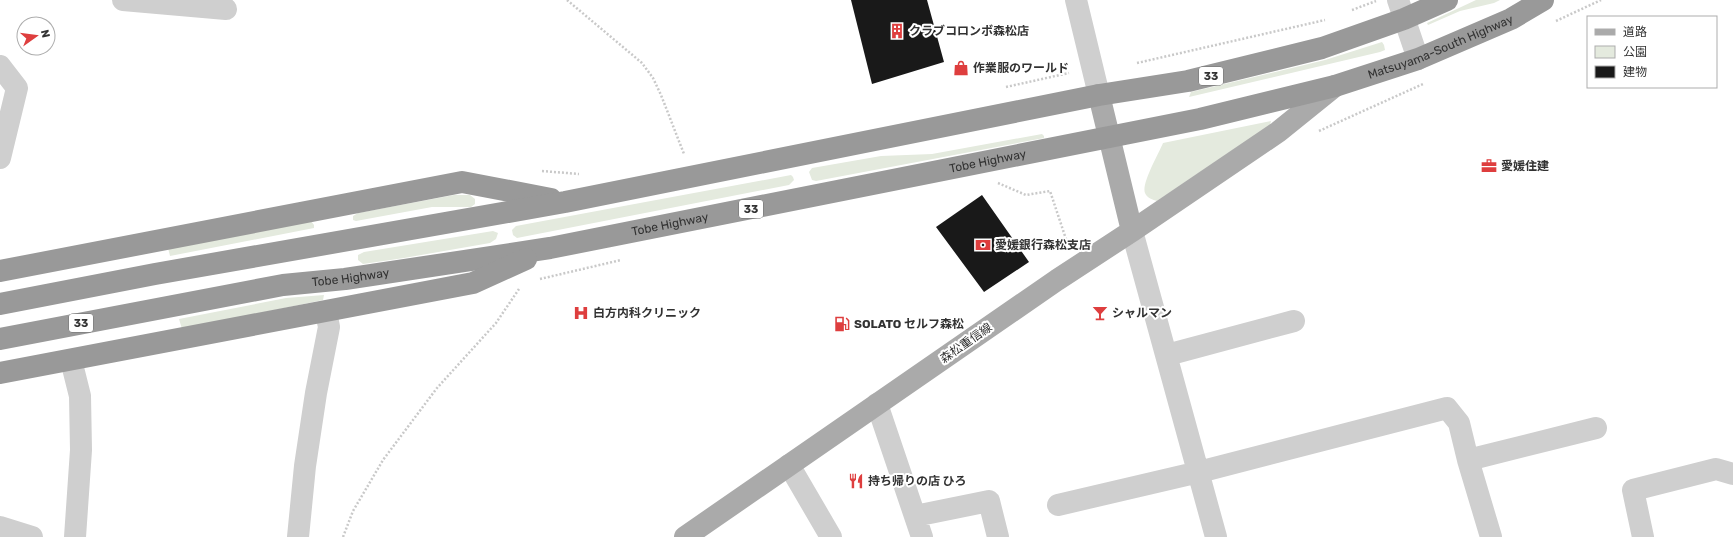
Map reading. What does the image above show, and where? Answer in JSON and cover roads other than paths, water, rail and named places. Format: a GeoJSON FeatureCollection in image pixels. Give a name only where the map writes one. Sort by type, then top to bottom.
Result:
{"type":"FeatureCollection","features":[{"type":"Feature","properties":{"kind":"highway","name":"33"},"geometry":{"type":"LineString","coordinates":[[0,304],[155,274],[565,202],[1099,95],[1188,81],[1322,48],[1401,9],[1447,0]]}},
{"type":"Feature","properties":{"kind":"highway","name":"Matsuyama-South Highway"},"geometry":{"type":"LineString","coordinates":[[1336,86],[1418,59],[1511,19],[1543,0]]}},
{"type":"Feature","properties":{"kind":"highway","name":"Tobe Highway"},"geometry":{"type":"LineString","coordinates":[[0,339],[283,285],[345,280],[550,248],[1109,138],[1200,119],[1336,86]]}},
{"type":"Feature","properties":{"kind":"highway"},"geometry":{"type":"LineString","coordinates":[[0,271],[462,182],[565,202]]}},
{"type":"Feature","properties":{"kind":"highway"},"geometry":{"type":"LineString","coordinates":[[0,373],[473,283],[550,248]]}},
{"type":"Feature","properties":{"kind":"main road","name":"森松重信線"},"geometry":{"type":"LineString","coordinates":[[685,537],[1063,276],[1278,132],[1336,86]]}},
{"type":"Feature","properties":{"kind":"main road"},"geometry":{"type":"LineString","coordinates":[[1099,95],[1132,231]]}},
{"type":"Feature","properties":{"kind":"street"},"geometry":{"type":"LineString","coordinates":[[123,0],[226,9]]}},
{"type":"Feature","properties":{"kind":"street"},"geometry":{"type":"LineString","coordinates":[[1076,0],[1099,95]]}},
{"type":"Feature","properties":{"kind":"street"},"geometry":{"type":"LineString","coordinates":[[1401,9],[1418,59]]}},
{"type":"Feature","properties":{"kind":"street"},"geometry":{"type":"LineString","coordinates":[[0,66],[17,88],[0,158]]}},
{"type":"Feature","properties":{"kind":"street"},"geometry":{"type":"LineString","coordinates":[[1132,231],[1216,537]]}},
{"type":"Feature","properties":{"kind":"street"},"geometry":{"type":"LineString","coordinates":[[298,537],[305,466],[316,393],[329,327],[326,312]]}},
{"type":"Feature","properties":{"kind":"street"},"geometry":{"type":"LineString","coordinates":[[1167,354],[1294,321]]}},
{"type":"Feature","properties":{"kind":"street"},"geometry":{"type":"LineString","coordinates":[[71,360],[80,396],[81,450],[75,537]]}},
{"type":"Feature","properties":{"kind":"street"},"geometry":{"type":"LineString","coordinates":[[877,404],[922,537]]}},
{"type":"Feature","properties":{"kind":"street"},"geometry":{"type":"LineString","coordinates":[[1058,505],[1199,472],[1447,408],[1458,424],[1491,537]]}},
{"type":"Feature","properties":{"kind":"street"},"geometry":{"type":"LineString","coordinates":[[1468,460],[1596,428]]}},
{"type":"Feature","properties":{"kind":"street"},"geometry":{"type":"LineString","coordinates":[[789,465],[831,537]]}},
{"type":"Feature","properties":{"kind":"street"},"geometry":{"type":"LineString","coordinates":[[1643,537],[1633,490],[1716,468],[1733,474]]}},
{"type":"Feature","properties":{"kind":"street"},"geometry":{"type":"LineString","coordinates":[[915,516],[989,501],[998,537]]}},
{"type":"Feature","properties":{"kind":"street"},"geometry":{"type":"LineString","coordinates":[[0,527],[32,537]]}},
{"type":"Feature","properties":{"kind":"place","name":"クラブコロンボ森松店"},"geometry":{"type":"Point","coordinates":[897,31]}},
{"type":"Feature","properties":{"kind":"place","name":"作業服のワールド"},"geometry":{"type":"Point","coordinates":[961,68]}},
{"type":"Feature","properties":{"kind":"place","name":"愛媛住建"},"geometry":{"type":"Point","coordinates":[1489,166]}},
{"type":"Feature","properties":{"kind":"place","name":"愛媛銀行森松支店"},"geometry":{"type":"Point","coordinates":[983,245]}},
{"type":"Feature","properties":{"kind":"place","name":"白方内科クリニック"},"geometry":{"type":"Point","coordinates":[581,313]}},
{"type":"Feature","properties":{"kind":"place","name":"シャルマン"},"geometry":{"type":"Point","coordinates":[1100,313]}},
{"type":"Feature","properties":{"kind":"place","name":"SOLATO セルフ森松"},"geometry":{"type":"Point","coordinates":[842,324]}},
{"type":"Feature","properties":{"kind":"place","name":"持ち帰りの店 ひろ"},"geometry":{"type":"Point","coordinates":[856,481]}}]}
